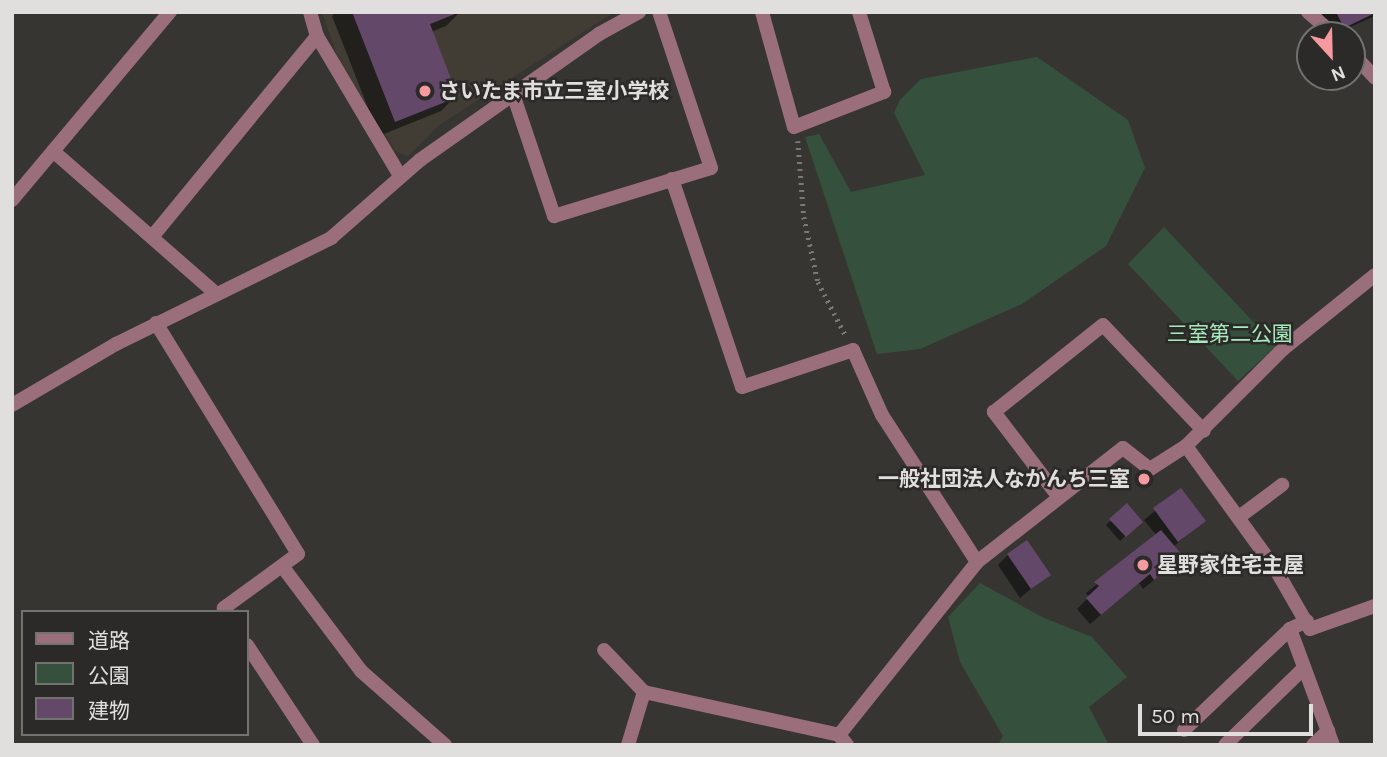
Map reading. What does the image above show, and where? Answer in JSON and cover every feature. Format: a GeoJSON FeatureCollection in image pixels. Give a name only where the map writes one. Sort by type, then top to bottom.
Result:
{"type":"FeatureCollection","features":[{"type":"Feature","properties":{"kind":"street"},"geometry":{"type":"LineString","coordinates":[[12,200],[170,12]]}},
{"type":"Feature","properties":{"kind":"street"},"geometry":{"type":"LineString","coordinates":[[310,12],[317,36],[400,176]]}},
{"type":"Feature","properties":{"kind":"street"},"geometry":{"type":"LineString","coordinates":[[12,405],[156,323],[331,238],[400,176],[513,94],[639,12]]}},
{"type":"Feature","properties":{"kind":"street"},"geometry":{"type":"LineString","coordinates":[[513,94],[554,216],[711,168],[659,12]]}},
{"type":"Feature","properties":{"kind":"street"},"geometry":{"type":"LineString","coordinates":[[762,12],[794,127],[884,92],[859,12]]}},
{"type":"Feature","properties":{"kind":"street"},"geometry":{"type":"LineString","coordinates":[[152,237],[317,36]]}},
{"type":"Feature","properties":{"kind":"street"},"geometry":{"type":"LineString","coordinates":[[53,151],[215,293]]}},
{"type":"Feature","properties":{"kind":"street"},"geometry":{"type":"LineString","coordinates":[[673,179],[742,387],[853,351],[882,415],[977,562]]}},
{"type":"Feature","properties":{"kind":"street"},"geometry":{"type":"LineString","coordinates":[[604,650],[644,692],[843,740],[977,562],[1058,496],[1123,448],[1150,469],[1186,446],[1283,349],[1375,275]]}},
{"type":"Feature","properties":{"kind":"street"},"geometry":{"type":"LineString","coordinates":[[156,323],[298,554],[224,608],[225,610]]}},
{"type":"Feature","properties":{"kind":"street"},"geometry":{"type":"LineString","coordinates":[[1058,496],[994,412],[1103,325],[1204,430]]}},
{"type":"Feature","properties":{"kind":"street"},"geometry":{"type":"LineString","coordinates":[[1186,446],[1238,517],[1310,629],[1375,606]]}},
{"type":"Feature","properties":{"kind":"street"},"geometry":{"type":"LineString","coordinates":[[1238,517],[1282,485]]}},
{"type":"Feature","properties":{"kind":"street"},"geometry":{"type":"LineString","coordinates":[[282,566],[361,671],[444,745]]}},
{"type":"Feature","properties":{"kind":"street"},"geometry":{"type":"LineString","coordinates":[[1184,730],[1290,629],[1307,621]]}},
{"type":"Feature","properties":{"kind":"street"},"geometry":{"type":"LineString","coordinates":[[1290,629],[1331,738],[1313,745]]}},
{"type":"Feature","properties":{"kind":"street"},"geometry":{"type":"LineString","coordinates":[[248,647],[313,745]]}},
{"type":"Feature","properties":{"kind":"street"},"geometry":{"type":"LineString","coordinates":[[1225,745],[1304,668]]}},
{"type":"Feature","properties":{"kind":"street"},"geometry":{"type":"LineString","coordinates":[[628,745],[644,692]]}},
{"type":"Feature","properties":{"kind":"path"},"geometry":{"type":"LineString","coordinates":[[794,127],[804,217],[818,282],[853,351]]}},
{"type":"Feature","properties":{"kind":"shaded area","name":"さいたま市立三室小学校"},"geometry":{"type":"Polygon","coordinates":[[[322,12],[614,12],[439,125],[408,156],[396,152],[338,58],[322,12]]]}},
{"type":"Feature","properties":{"kind":"green space"},"geometry":{"type":"Polygon","coordinates":[[[1037,57],[1128,120],[1145,168],[1106,246],[1022,304],[920,349],[877,354],[805,137],[819,134],[851,192],[925,175],[894,113],[900,100],[921,79],[1037,57]]]}},
{"type":"Feature","properties":{"kind":"green space","name":"三室第二公園"},"geometry":{"type":"Polygon","coordinates":[[[1164,227],[1276,346],[1238,381],[1128,264],[1164,227]]]}},
{"type":"Feature","properties":{"kind":"green space"},"geometry":{"type":"Polygon","coordinates":[[[980,583],[1044,618],[1092,637],[1127,677],[1089,707],[1109,745],[998,745],[1003,736],[960,662],[948,617],[980,583]]]}},
{"type":"Feature","properties":{"kind":"building"},"geometry":{"type":"Polygon","coordinates":[[[352,12],[460,12],[430,24],[458,97],[395,122],[352,12]]]}},
{"type":"Feature","properties":{"kind":"building"},"geometry":{"type":"Polygon","coordinates":[[[1336,12],[1375,12],[1358,21],[1340,21],[1336,12]]]}},
{"type":"Feature","properties":{"kind":"building"},"geometry":{"type":"Polygon","coordinates":[[[1181,488],[1206,521],[1178,542],[1153,508],[1181,488]]]}},
{"type":"Feature","properties":{"kind":"building"},"geometry":{"type":"Polygon","coordinates":[[[1127,503],[1143,522],[1126,537],[1109,519],[1127,503]]]}},
{"type":"Feature","properties":{"kind":"building","name":"星野家住宅主屋"},"geometry":{"type":"Polygon","coordinates":[[[1161,530],[1183,556],[1154,580],[1150,574],[1101,615],[1086,598],[1099,586],[1094,582],[1161,530]]]}},
{"type":"Feature","properties":{"kind":"building"},"geometry":{"type":"Polygon","coordinates":[[[1027,540],[1051,575],[1031,589],[1007,554],[1027,540]]]}},
{"type":"Feature","properties":{"kind":"place","name":"さいたま市立三室小学校"},"geometry":{"type":"Point","coordinates":[425,91]}},
{"type":"Feature","properties":{"kind":"place","name":"一般社団法人なかんち三室"},"geometry":{"type":"Point","coordinates":[1144,479]}},
{"type":"Feature","properties":{"kind":"place","name":"星野家住宅主屋"},"geometry":{"type":"Point","coordinates":[1143,565]}}]}
